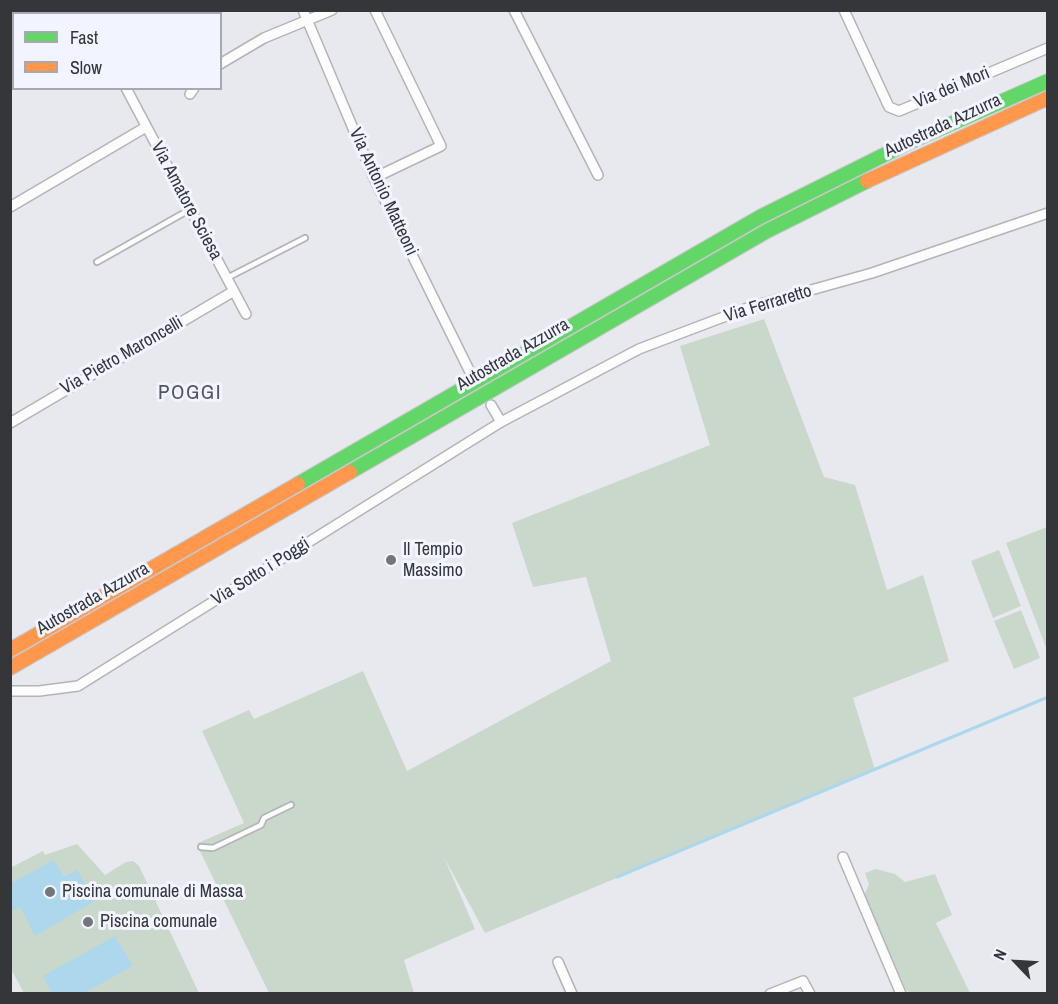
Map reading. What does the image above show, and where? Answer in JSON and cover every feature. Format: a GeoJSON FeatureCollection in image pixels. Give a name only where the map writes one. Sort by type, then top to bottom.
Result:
{"type":"FeatureCollection","features":[{"type":"Feature","properties":{"kind":"highway","name":"Autostrada Azzurra"},"geometry":{"type":"LineString","coordinates":[[10,650],[760,217],[910,142],[1047,81]]}},
{"type":"Feature","properties":{"kind":"highway","name":"Autostrada Azzurra"},"geometry":{"type":"LineString","coordinates":[[10,668],[768,231],[917,156],[1047,98]]}},
{"type":"Feature","properties":{"kind":"street"},"geometry":{"type":"LineString","coordinates":[[222,63],[305,15],[332,10]]}},
{"type":"Feature","properties":{"kind":"street"},"geometry":{"type":"LineString","coordinates":[[374,178],[441,146],[375,10]]}},
{"type":"Feature","properties":{"kind":"street"},"geometry":{"type":"LineString","coordinates":[[514,10],[598,175]]}},
{"type":"Feature","properties":{"kind":"street","name":"Via dei Mori"},"geometry":{"type":"LineString","coordinates":[[844,10],[889,107],[894,111],[899,111],[1047,48]]}},
{"type":"Feature","properties":{"kind":"street","name":"Via Antonio Matteoni"},"geometry":{"type":"LineString","coordinates":[[305,15],[374,178],[469,370]]}},
{"type":"Feature","properties":{"kind":"street","name":"Via Amatore Sciesa"},"geometry":{"type":"LineString","coordinates":[[127,90],[246,314]]}},
{"type":"Feature","properties":{"kind":"street"},"geometry":{"type":"LineString","coordinates":[[10,207],[146,127]]}},
{"type":"Feature","properties":{"kind":"street","name":"Via Ferraretto"},"geometry":{"type":"LineString","coordinates":[[501,422],[639,349],[750,307],[872,273],[1047,213]]}},
{"type":"Feature","properties":{"kind":"street","name":"Via Pietro Maroncelli"},"geometry":{"type":"LineString","coordinates":[[10,423],[234,291]]}},
{"type":"Feature","properties":{"kind":"street"},"geometry":{"type":"LineString","coordinates":[[491,405],[501,422]]}},
{"type":"Feature","properties":{"kind":"street","name":"Via Sotto i Poggi"},"geometry":{"type":"LineString","coordinates":[[10,691],[39,691],[78,686],[501,422]]}},
{"type":"Feature","properties":{"kind":"street"},"geometry":{"type":"LineString","coordinates":[[843,857],[901,993]]}},
{"type":"Feature","properties":{"kind":"street"},"geometry":{"type":"LineString","coordinates":[[558,962],[572,993]]}},
{"type":"Feature","properties":{"kind":"street"},"geometry":{"type":"LineString","coordinates":[[770,993],[803,981],[810,993]]}},
{"type":"Feature","properties":{"kind":"lane"},"geometry":{"type":"LineString","coordinates":[[97,262],[189,210]]}},
{"type":"Feature","properties":{"kind":"lane"},"geometry":{"type":"LineString","coordinates":[[227,278],[305,238]]}},
{"type":"Feature","properties":{"kind":"lane"},"geometry":{"type":"LineString","coordinates":[[201,847],[213,848],[261,825],[264,818],[291,805]]}},
{"type":"Feature","properties":{"kind":"green space"},"geometry":{"type":"Polygon","coordinates":[[[764,319],[824,477],[855,485],[887,590],[923,575],[949,661],[853,698],[875,770],[485,933],[444,857],[475,929],[404,960],[414,993],[269,993],[199,849],[198,843],[244,823],[202,731],[249,710],[254,719],[363,671],[407,771],[611,661],[586,577],[533,587],[512,523],[710,445],[680,346],[764,319]]]}},
{"type":"Feature","properties":{"kind":"green space"},"geometry":{"type":"Polygon","coordinates":[[[1047,527],[1047,650],[1006,543],[1047,527]]]}},
{"type":"Feature","properties":{"kind":"green space"},"geometry":{"type":"Polygon","coordinates":[[[999,550],[1021,606],[993,618],[971,561],[999,550]]]}},
{"type":"Feature","properties":{"kind":"green space"},"geometry":{"type":"Polygon","coordinates":[[[1021,610],[1040,658],[1014,669],[994,621],[1021,610]]]}},
{"type":"Feature","properties":{"kind":"green space","name":"Piscina comunale"},"geometry":{"type":"Polygon","coordinates":[[[77,844],[105,875],[126,862],[133,861],[139,866],[199,993],[24,993],[11,969],[10,868],[43,851],[45,855],[77,844]]]}},
{"type":"Feature","properties":{"kind":"green space"},"geometry":{"type":"Polygon","coordinates":[[[876,869],[895,874],[905,882],[935,874],[952,915],[936,923],[970,993],[910,993],[906,990],[863,898],[869,884],[865,873],[876,869]]]}},
{"type":"Feature","properties":{"kind":"water","name":"Piscina comunale di Massa"},"geometry":{"type":"Polygon","coordinates":[[[54,860],[64,877],[77,870],[95,901],[35,936],[20,907],[11,911],[11,883],[54,860]]]}},
{"type":"Feature","properties":{"kind":"water","name":"Piscina comunale di Massa"},"geometry":{"type":"Polygon","coordinates":[[[115,936],[133,966],[84,993],[52,993],[43,976],[115,936]]]}},
{"type":"Feature","properties":{"kind":"waterway"},"geometry":{"type":"LineString","coordinates":[[617,877],[1048,697]]}},
{"type":"Feature","properties":{"kind":"traffic: fast"},"geometry":{"type":"LineString","coordinates":[[298,484],[760,217],[910,142],[1048,81]]}},
{"type":"Feature","properties":{"kind":"traffic: fast"},"geometry":{"type":"LineString","coordinates":[[350,472],[767,231],[867,181]]}},
{"type":"Feature","properties":{"kind":"traffic: slow"},"geometry":{"type":"LineString","coordinates":[[867,181],[1048,98]]}},
{"type":"Feature","properties":{"kind":"traffic: slow"},"geometry":{"type":"LineString","coordinates":[[10,668],[350,472]]}},
{"type":"Feature","properties":{"kind":"traffic: slow"},"geometry":{"type":"LineString","coordinates":[[10,650],[298,484]]}},
{"type":"Feature","properties":{"kind":"place","name":"Il Tempio Massimo"},"geometry":{"type":"Point","coordinates":[391,560]}},
{"type":"Feature","properties":{"kind":"place","name":"Piscina comunale di Massa"},"geometry":{"type":"Point","coordinates":[50,892]}},
{"type":"Feature","properties":{"kind":"place","name":"Piscina comunale"},"geometry":{"type":"Point","coordinates":[88,922]}},
{"type":"Feature","properties":{"kind":"district","name":"POGGI"},"geometry":{"type":"Point","coordinates":[190,393]}}]}
